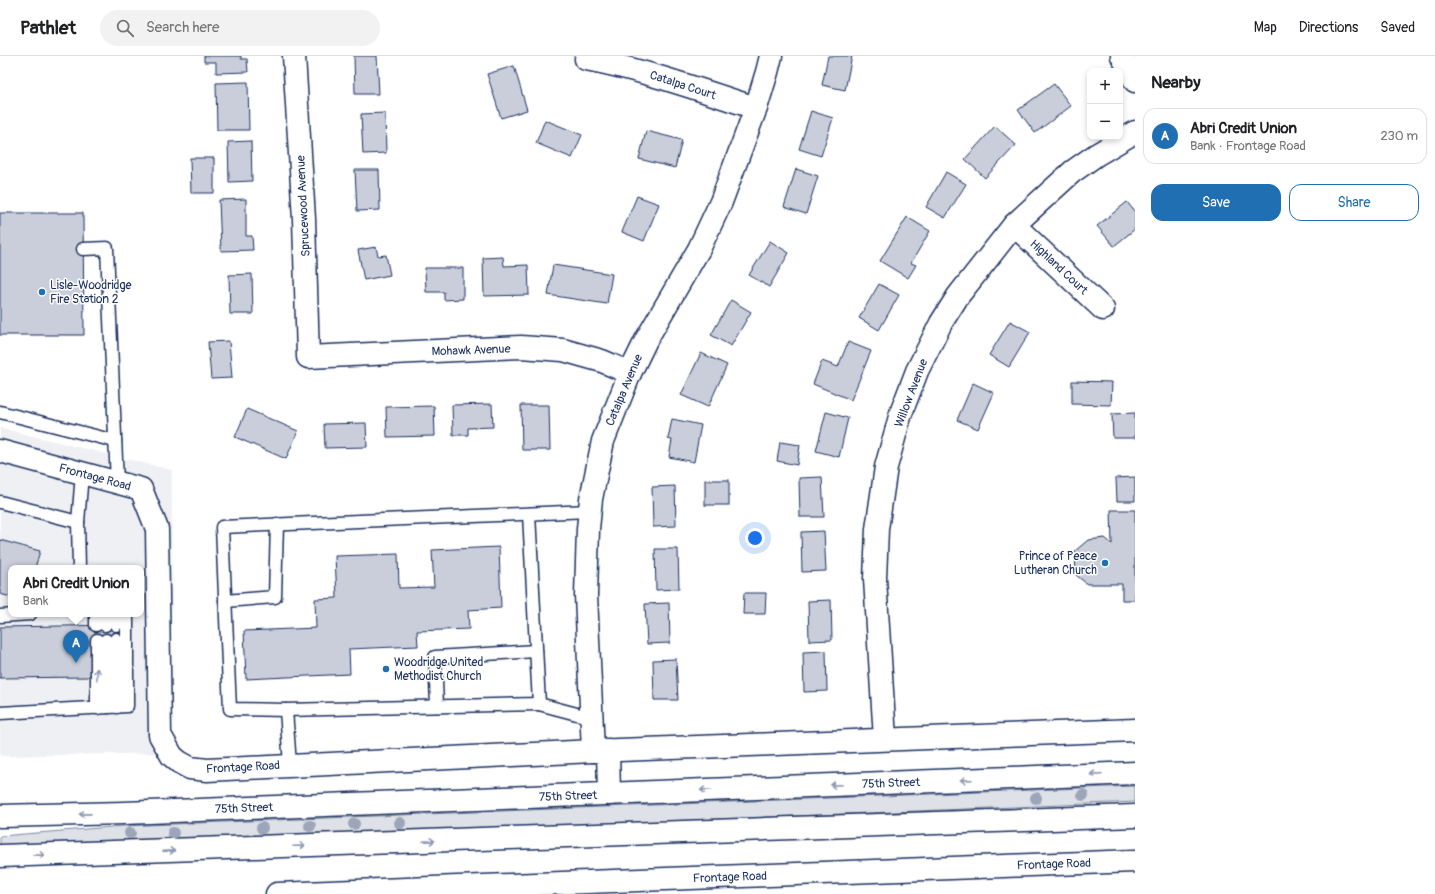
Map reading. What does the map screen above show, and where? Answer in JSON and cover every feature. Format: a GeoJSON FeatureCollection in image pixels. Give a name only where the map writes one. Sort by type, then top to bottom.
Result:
{"type":"FeatureCollection","features":[{"type":"Feature","properties":{"kind":"street","name":"Sprucewood Avenue"},"geometry":{"type":"LineString","coordinates":[[294,56],[304,219],[308,356]]}},
{"type":"Feature","properties":{"kind":"street","name":"Catalpa Avenue"},"geometry":{"type":"LineString","coordinates":[[609,794],[592,718],[586,595],[588,529],[596,468],[603,441],[630,374],[646,340],[699,249],[721,202],[756,108],[771,56]]}},
{"type":"Feature","properties":{"kind":"street"},"geometry":{"type":"LineString","coordinates":[[1122,56],[1135,81]]}},
{"type":"Feature","properties":{"kind":"street","name":"Catalpa Court"},"geometry":{"type":"LineString","coordinates":[[586,59],[612,64],[647,74],[756,108]]}},
{"type":"Feature","properties":{"kind":"street","name":"Willow Avenue"},"geometry":{"type":"LineString","coordinates":[[885,739],[875,579],[877,529],[886,468],[901,413],[917,371],[941,323],[958,296],[1014,225],[1072,172],[1096,155],[1135,132]]}},
{"type":"Feature","properties":{"kind":"street","name":"Highland Court"},"geometry":{"type":"LineString","coordinates":[[1014,225],[1103,309]]}},
{"type":"Feature","properties":{"kind":"street","name":"Mohawk Avenue"},"geometry":{"type":"LineString","coordinates":[[308,356],[521,347],[563,350],[602,361],[630,374]]}},
{"type":"Feature","properties":{"kind":"street","name":"Frontage Road"},"geometry":{"type":"LineString","coordinates":[[0,452],[141,489],[157,529],[160,735],[166,748],[172,756],[190,768],[207,770],[600,750],[1135,730]]}},
{"type":"Feature","properties":{"kind":"street","name":"75th Street"},"geometry":{"type":"LineString","coordinates":[[0,816],[124,813],[1135,773]]}},
{"type":"Feature","properties":{"kind":"street"},"geometry":{"type":"LineString","coordinates":[[0,856],[1135,816]]}},
{"type":"Feature","properties":{"kind":"street","name":"Frontage Road"},"geometry":{"type":"LineString","coordinates":[[277,894],[1135,861]]}},
{"type":"Feature","properties":{"kind":"lane"},"geometry":{"type":"LineString","coordinates":[[84,249],[107,248],[117,483]]}},
{"type":"Feature","properties":{"kind":"lane"},"geometry":{"type":"LineString","coordinates":[[0,412],[115,441]]}},
{"type":"Feature","properties":{"kind":"lane"},"geometry":{"type":"LineString","coordinates":[[79,565],[78,522],[82,474]]}},
{"type":"Feature","properties":{"kind":"lane"},"geometry":{"type":"LineString","coordinates":[[0,502],[78,522]]}},
{"type":"Feature","properties":{"kind":"lane"},"geometry":{"type":"LineString","coordinates":[[590,511],[222,527],[230,709],[286,710],[539,704],[592,718]]}},
{"type":"Feature","properties":{"kind":"lane"},"geometry":{"type":"LineString","coordinates":[[529,514],[539,704]]}},
{"type":"Feature","properties":{"kind":"lane"},"geometry":{"type":"LineString","coordinates":[[225,601],[275,597],[277,524]]}},
{"type":"Feature","properties":{"kind":"lane"},"geometry":{"type":"LineString","coordinates":[[0,713],[127,706],[127,617]]}},
{"type":"Feature","properties":{"kind":"lane"},"geometry":{"type":"LineString","coordinates":[[108,707],[106,640],[108,707]]}},
{"type":"Feature","properties":{"kind":"lane"},"geometry":{"type":"LineString","coordinates":[[437,706],[435,656],[536,651]]}},
{"type":"Feature","properties":{"kind":"lane"},"geometry":{"type":"LineString","coordinates":[[286,710],[290,765]]}},
{"type":"Feature","properties":{"kind":"shaded area"},"geometry":{"type":"Polygon","coordinates":[[[0,428],[172,470],[171,753],[0,756],[0,428]]]}},
{"type":"Feature","properties":{"kind":"shaded area"},"geometry":{"type":"Polygon","coordinates":[[[1135,786],[1135,802],[210,840],[0,846],[0,836],[124,826],[1135,786]]]}},
{"type":"Feature","properties":{"kind":"building"},"geometry":{"type":"Polygon","coordinates":[[[204,56],[241,56],[241,59],[247,59],[248,72],[216,73],[216,62],[204,62],[204,56]]]}},
{"type":"Feature","properties":{"kind":"building"},"geometry":{"type":"Polygon","coordinates":[[[354,56],[377,56],[379,94],[355,94],[354,56]]]}},
{"type":"Feature","properties":{"kind":"building"},"geometry":{"type":"Polygon","coordinates":[[[828,56],[852,56],[845,90],[822,85],[828,56]]]}},
{"type":"Feature","properties":{"kind":"building"},"geometry":{"type":"Polygon","coordinates":[[[514,66],[527,110],[501,118],[487,74],[514,66]]]}},
{"type":"Feature","properties":{"kind":"building"},"geometry":{"type":"Polygon","coordinates":[[[248,82],[249,130],[217,130],[216,83],[248,82]]]}},
{"type":"Feature","properties":{"kind":"building"},"geometry":{"type":"Polygon","coordinates":[[[1054,84],[1071,106],[1035,133],[1018,110],[1054,84]]]}},
{"type":"Feature","properties":{"kind":"building"},"geometry":{"type":"Polygon","coordinates":[[[811,111],[833,118],[821,156],[799,149],[811,111]]]}},
{"type":"Feature","properties":{"kind":"building"},"geometry":{"type":"Polygon","coordinates":[[[385,113],[386,153],[363,154],[361,114],[385,113]]]}},
{"type":"Feature","properties":{"kind":"building"},"geometry":{"type":"Polygon","coordinates":[[[545,120],[582,135],[572,158],[536,143],[545,120]]]}},
{"type":"Feature","properties":{"kind":"building"},"geometry":{"type":"Polygon","coordinates":[[[995,126],[1016,145],[985,178],[965,159],[995,126]]]}},
{"type":"Feature","properties":{"kind":"building"},"geometry":{"type":"Polygon","coordinates":[[[646,131],[682,140],[675,168],[639,159],[646,131]]]}},
{"type":"Feature","properties":{"kind":"building"},"geometry":{"type":"Polygon","coordinates":[[[251,141],[252,181],[229,182],[228,142],[251,141]]]}},
{"type":"Feature","properties":{"kind":"building"},"geometry":{"type":"Polygon","coordinates":[[[190,158],[214,158],[214,193],[191,193],[190,158]]]}},
{"type":"Feature","properties":{"kind":"building"},"geometry":{"type":"Polygon","coordinates":[[[796,169],[818,176],[806,214],[784,207],[796,169]]]}},
{"type":"Feature","properties":{"kind":"building"},"geometry":{"type":"Polygon","coordinates":[[[355,170],[379,170],[380,210],[357,211],[355,170]]]}},
{"type":"Feature","properties":{"kind":"building"},"geometry":{"type":"Polygon","coordinates":[[[946,172],[966,184],[945,218],[926,207],[946,172]]]}},
{"type":"Feature","properties":{"kind":"building"},"geometry":{"type":"Polygon","coordinates":[[[637,196],[659,204],[644,241],[622,232],[637,196]]]}},
{"type":"Feature","properties":{"kind":"building"},"geometry":{"type":"Polygon","coordinates":[[[246,199],[246,236],[252,236],[253,250],[221,251],[219,200],[246,199]]]}},
{"type":"Feature","properties":{"kind":"building"},"geometry":{"type":"Polygon","coordinates":[[[1127,202],[1135,212],[1135,229],[1114,246],[1097,226],[1127,202]]]}},
{"type":"Feature","properties":{"kind":"building","name":"Lisle-Woodridge Fire Station 2"},"geometry":{"type":"Polygon","coordinates":[[[0,213],[83,213],[84,335],[0,335],[0,213]]]}},
{"type":"Feature","properties":{"kind":"building"},"geometry":{"type":"Polygon","coordinates":[[[907,217],[930,231],[911,263],[916,265],[908,278],[880,261],[907,217]]]}},
{"type":"Feature","properties":{"kind":"building"},"geometry":{"type":"Polygon","coordinates":[[[770,241],[789,253],[769,287],[749,275],[770,241]]]}},
{"type":"Feature","properties":{"kind":"building"},"geometry":{"type":"Polygon","coordinates":[[[376,247],[378,256],[386,255],[390,275],[364,280],[358,250],[376,247]]]}},
{"type":"Feature","properties":{"kind":"building"},"geometry":{"type":"Polygon","coordinates":[[[503,257],[504,266],[528,265],[529,295],[484,296],[483,258],[503,257]]]}},
{"type":"Feature","properties":{"kind":"building"},"geometry":{"type":"Polygon","coordinates":[[[553,265],[612,274],[607,304],[548,295],[553,265]]]}},
{"type":"Feature","properties":{"kind":"building"},"geometry":{"type":"Polygon","coordinates":[[[425,268],[463,268],[463,299],[444,300],[444,292],[426,292],[425,268]]]}},
{"type":"Feature","properties":{"kind":"building"},"geometry":{"type":"Polygon","coordinates":[[[252,274],[253,314],[230,314],[229,275],[252,274]]]}},
{"type":"Feature","properties":{"kind":"building"},"geometry":{"type":"Polygon","coordinates":[[[879,284],[899,295],[879,330],[859,318],[879,284]]]}},
{"type":"Feature","properties":{"kind":"building"},"geometry":{"type":"Polygon","coordinates":[[[731,300],[751,312],[731,346],[711,335],[731,300]]]}},
{"type":"Feature","properties":{"kind":"building"},"geometry":{"type":"Polygon","coordinates":[[[1010,321],[1030,332],[1009,367],[989,355],[1010,321]]]}},
{"type":"Feature","properties":{"kind":"building"},"geometry":{"type":"Polygon","coordinates":[[[229,341],[232,378],[211,379],[208,342],[229,341]]]}},
{"type":"Feature","properties":{"kind":"building"},"geometry":{"type":"Polygon","coordinates":[[[848,342],[871,351],[851,400],[813,384],[822,361],[838,367],[848,342]]]}},
{"type":"Feature","properties":{"kind":"building"},"geometry":{"type":"Polygon","coordinates":[[[701,353],[727,365],[708,407],[681,395],[701,353]]]}},
{"type":"Feature","properties":{"kind":"building"},"geometry":{"type":"Polygon","coordinates":[[[1072,381],[1112,382],[1111,405],[1072,404],[1072,381]]]}},
{"type":"Feature","properties":{"kind":"building"},"geometry":{"type":"Polygon","coordinates":[[[973,383],[994,393],[978,429],[957,420],[973,383]]]}},
{"type":"Feature","properties":{"kind":"building"},"geometry":{"type":"Polygon","coordinates":[[[492,404],[493,427],[468,428],[468,435],[453,435],[452,405],[492,404]]]}},
{"type":"Feature","properties":{"kind":"building"},"geometry":{"type":"Polygon","coordinates":[[[521,405],[549,405],[550,450],[522,450],[521,405]]]}},
{"type":"Feature","properties":{"kind":"building"},"geometry":{"type":"Polygon","coordinates":[[[434,406],[435,436],[387,437],[386,407],[434,406]]]}},
{"type":"Feature","properties":{"kind":"building"},"geometry":{"type":"Polygon","coordinates":[[[247,409],[298,431],[286,459],[235,437],[247,409]]]}},
{"type":"Feature","properties":{"kind":"building"},"geometry":{"type":"Polygon","coordinates":[[[826,412],[848,418],[839,457],[816,451],[826,412]]]}},
{"type":"Feature","properties":{"kind":"building"},"geometry":{"type":"Polygon","coordinates":[[[1135,413],[1135,438],[1113,438],[1112,414],[1135,413]]]}},
{"type":"Feature","properties":{"kind":"building"},"geometry":{"type":"Polygon","coordinates":[[[672,419],[701,425],[694,462],[669,457],[672,440],[668,439],[672,419]]]}},
{"type":"Feature","properties":{"kind":"building"},"geometry":{"type":"Polygon","coordinates":[[[366,423],[367,447],[325,448],[324,424],[366,423]]]}},
{"type":"Feature","properties":{"kind":"building"},"geometry":{"type":"Polygon","coordinates":[[[780,442],[800,445],[797,465],[777,461],[780,442]]]}},
{"type":"Feature","properties":{"kind":"building"},"geometry":{"type":"Polygon","coordinates":[[[822,477],[824,517],[800,517],[799,478],[822,477]]]}},
{"type":"Feature","properties":{"kind":"building"},"geometry":{"type":"Polygon","coordinates":[[[1135,477],[1135,501],[1117,501],[1116,478],[1135,477]]]}},
{"type":"Feature","properties":{"kind":"building"},"geometry":{"type":"Polygon","coordinates":[[[705,480],[729,480],[729,505],[705,505],[705,480]]]}},
{"type":"Feature","properties":{"kind":"building"},"geometry":{"type":"Polygon","coordinates":[[[675,486],[676,526],[653,527],[652,487],[675,486]]]}},
{"type":"Feature","properties":{"kind":"building","name":"Prince of Peace Lutheran Church"},"geometry":{"type":"Polygon","coordinates":[[[1111,510],[1135,510],[1135,600],[1122,600],[1122,584],[1087,584],[1076,575],[1075,551],[1088,540],[1105,538],[1112,544],[1111,510]]]}},
{"type":"Feature","properties":{"kind":"building"},"geometry":{"type":"Polygon","coordinates":[[[824,531],[826,571],[802,572],[801,532],[824,531]]]}},
{"type":"Feature","properties":{"kind":"building"},"geometry":{"type":"Polygon","coordinates":[[[0,540],[40,551],[36,565],[8,565],[8,596],[0,594],[0,540]]]}},
{"type":"Feature","properties":{"kind":"building","name":"Woodridge United Methodist Church"},"geometry":{"type":"Polygon","coordinates":[[[499,547],[501,608],[468,610],[469,629],[417,631],[418,646],[349,649],[350,674],[246,679],[244,631],[316,628],[315,599],[337,598],[335,556],[398,554],[399,588],[434,587],[432,550],[499,547]]]}},
{"type":"Feature","properties":{"kind":"building"},"geometry":{"type":"Polygon","coordinates":[[[655,549],[678,549],[679,589],[656,590],[655,549]]]}},
{"type":"Feature","properties":{"kind":"building"},"geometry":{"type":"Polygon","coordinates":[[[744,593],[766,593],[765,614],[743,614],[744,593]]]}},
{"type":"Feature","properties":{"kind":"building"},"geometry":{"type":"Polygon","coordinates":[[[831,600],[832,640],[809,641],[808,601],[831,600]]]}},
{"type":"Feature","properties":{"kind":"building"},"geometry":{"type":"Polygon","coordinates":[[[669,603],[670,643],[647,644],[645,604],[669,603]]]}},
{"type":"Feature","properties":{"kind":"building"},"geometry":{"type":"Polygon","coordinates":[[[123,625],[123,639],[88,677],[0,678],[0,627],[123,625]]]}},
{"type":"Feature","properties":{"kind":"building"},"geometry":{"type":"Polygon","coordinates":[[[826,651],[827,691],[804,692],[803,652],[826,651]]]}},
{"type":"Feature","properties":{"kind":"building"},"geometry":{"type":"Polygon","coordinates":[[[676,659],[678,700],[654,700],[653,660],[676,659]]]}},
{"type":"Feature","properties":{"kind":"place","name":"Lisle-Woodridge Fire Station 2"},"geometry":{"type":"Point","coordinates":[42,292]}},
{"type":"Feature","properties":{"kind":"place","name":"Prince of Peace Lutheran Church"},"geometry":{"type":"Point","coordinates":[1105,563]}},
{"type":"Feature","properties":{"kind":"place","name":"Abri Credit Union"},"geometry":{"type":"Point","coordinates":[76,663]}},
{"type":"Feature","properties":{"kind":"place","name":"Woodridge United Methodist Church"},"geometry":{"type":"Point","coordinates":[386,669]}}]}
